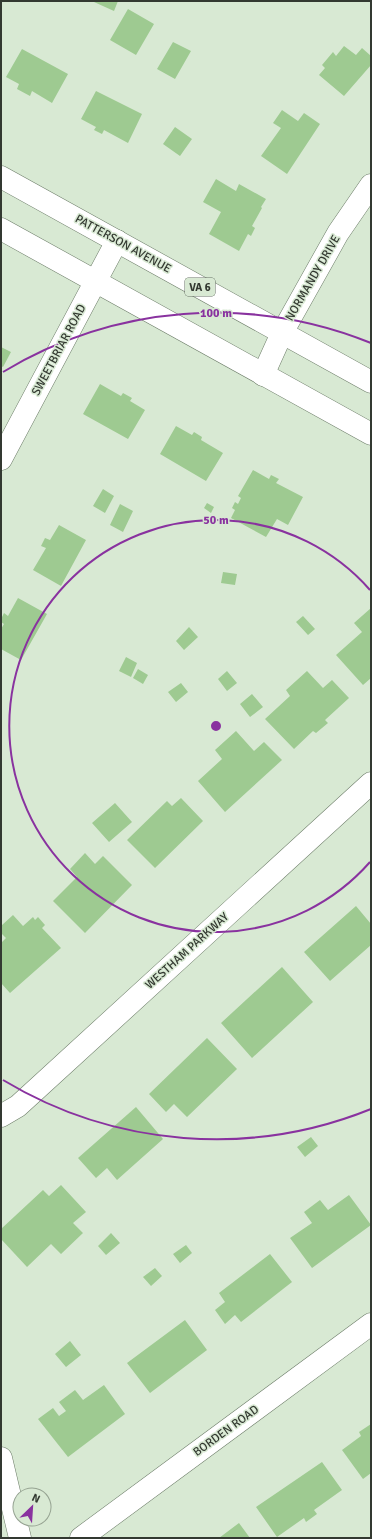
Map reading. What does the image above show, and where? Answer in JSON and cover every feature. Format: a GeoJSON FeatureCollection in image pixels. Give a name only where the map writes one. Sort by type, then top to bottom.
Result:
{"type":"FeatureCollection","features":[{"type":"Feature","properties":{"kind":"street","name":"PATTERSON AVENUE"},"geometry":{"type":"LineString","coordinates":[[1,177],[371,382]]}},
{"type":"Feature","properties":{"kind":"street","name":"NORMANDY DRIVE"},"geometry":{"type":"LineString","coordinates":[[263,375],[282,333],[338,233],[371,185]]}},
{"type":"Feature","properties":{"kind":"street"},"geometry":{"type":"LineString","coordinates":[[1,229],[371,434]]}},
{"type":"Feature","properties":{"kind":"street","name":"SWEETBRIAR ROAD"},"geometry":{"type":"LineString","coordinates":[[1,459],[118,241]]}},
{"type":"Feature","properties":{"kind":"street","name":"WESTHAM PARKWAY"},"geometry":{"type":"LineString","coordinates":[[1,1116],[23,1100],[371,783]]}},
{"type":"Feature","properties":{"kind":"street","name":"BORDEN ROAD"},"geometry":{"type":"LineString","coordinates":[[82,1538],[371,1324]]}},
{"type":"Feature","properties":{"kind":"street"},"geometry":{"type":"LineString","coordinates":[[1,1458],[20,1538]]}},
{"type":"Feature","properties":{"kind":"building"},"geometry":{"type":"Polygon","coordinates":[[[118,1],[114,11],[94,2],[118,1]]]}},
{"type":"Feature","properties":{"kind":"building"},"geometry":{"type":"Polygon","coordinates":[[[128,9],[154,24],[136,55],[110,40],[128,9]]]}},
{"type":"Feature","properties":{"kind":"building"},"geometry":{"type":"Polygon","coordinates":[[[173,42],[191,51],[175,79],[157,69],[173,42]]]}},
{"type":"Feature","properties":{"kind":"building"},"geometry":{"type":"Polygon","coordinates":[[[344,46],[356,55],[362,48],[371,56],[371,65],[344,96],[319,75],[325,68],[322,65],[333,52],[336,56],[344,46]]]}},
{"type":"Feature","properties":{"kind":"building"},"geometry":{"type":"Polygon","coordinates":[[[22,49],[68,74],[52,103],[32,91],[30,96],[17,89],[19,84],[6,77],[22,49]]]}},
{"type":"Feature","properties":{"kind":"building"},"geometry":{"type":"Polygon","coordinates":[[[96,91],[142,114],[128,143],[104,130],[102,134],[94,130],[96,127],[81,119],[96,91]]]}},
{"type":"Feature","properties":{"kind":"building"},"geometry":{"type":"Polygon","coordinates":[[[282,110],[298,121],[304,113],[320,124],[287,174],[261,156],[281,128],[273,123],[282,110]]]}},
{"type":"Feature","properties":{"kind":"building"},"geometry":{"type":"Polygon","coordinates":[[[175,127],[192,139],[180,156],[163,144],[175,127]]]}},
{"type":"Feature","properties":{"kind":"building"},"geometry":{"type":"Polygon","coordinates":[[[216,179],[236,191],[239,184],[266,199],[252,226],[255,228],[251,236],[248,234],[239,251],[209,234],[221,212],[203,202],[216,179]]]}},
{"type":"Feature","properties":{"kind":"building"},"geometry":{"type":"Polygon","coordinates":[[[1,347],[11,352],[3,367],[1,366],[1,347]]]}},
{"type":"Feature","properties":{"kind":"building"},"geometry":{"type":"Polygon","coordinates":[[[100,384],[121,396],[123,393],[132,398],[130,401],[145,410],[128,439],[83,414],[100,384]]]}},
{"type":"Feature","properties":{"kind":"building"},"geometry":{"type":"Polygon","coordinates":[[[176,426],[192,435],[194,432],[202,437],[201,440],[223,453],[206,481],[160,454],[176,426]]]}},
{"type":"Feature","properties":{"kind":"building"},"geometry":{"type":"Polygon","coordinates":[[[253,470],[269,479],[271,475],[279,479],[276,483],[303,497],[288,525],[277,519],[266,537],[231,518],[235,510],[232,508],[235,502],[238,504],[241,498],[238,496],[253,470]]]}},
{"type":"Feature","properties":{"kind":"building"},"geometry":{"type":"Polygon","coordinates":[[[103,489],[114,496],[105,513],[93,506],[103,489]]]}},
{"type":"Feature","properties":{"kind":"building"},"geometry":{"type":"Polygon","coordinates":[[[207,503],[214,507],[211,513],[204,508],[207,503]]]}},
{"type":"Feature","properties":{"kind":"building"},"geometry":{"type":"Polygon","coordinates":[[[120,504],[133,511],[123,532],[110,525],[120,504]]]}},
{"type":"Feature","properties":{"kind":"building"},"geometry":{"type":"Polygon","coordinates":[[[59,525],[86,540],[61,586],[33,570],[46,548],[41,546],[45,538],[50,540],[59,525]]]}},
{"type":"Feature","properties":{"kind":"building"},"geometry":{"type":"Polygon","coordinates":[[[223,572],[237,574],[235,585],[221,583],[223,572]]]}},
{"type":"Feature","properties":{"kind":"building"},"geometry":{"type":"Polygon","coordinates":[[[18,598],[47,614],[21,660],[1,649],[1,629],[4,624],[1,622],[1,619],[4,613],[8,616],[18,598]]]}},
{"type":"Feature","properties":{"kind":"building"},"geometry":{"type":"Polygon","coordinates":[[[371,608],[371,678],[363,685],[336,655],[362,632],[354,623],[371,608]]]}},
{"type":"Feature","properties":{"kind":"building"},"geometry":{"type":"Polygon","coordinates":[[[303,616],[315,629],[308,635],[296,622],[303,616]]]}},
{"type":"Feature","properties":{"kind":"building"},"geometry":{"type":"Polygon","coordinates":[[[189,627],[198,637],[184,650],[176,641],[189,627]]]}},
{"type":"Feature","properties":{"kind":"building"},"geometry":{"type":"Polygon","coordinates":[[[126,657],[137,663],[131,677],[119,671],[126,657]]]}},
{"type":"Feature","properties":{"kind":"building"},"geometry":{"type":"Polygon","coordinates":[[[138,669],[148,675],[143,684],[133,678],[138,669]]]}},
{"type":"Feature","properties":{"kind":"building"},"geometry":{"type":"Polygon","coordinates":[[[227,671],[237,683],[227,691],[218,679],[227,671]]]}},
{"type":"Feature","properties":{"kind":"building"},"geometry":{"type":"Polygon","coordinates":[[[307,671],[323,688],[332,680],[349,698],[325,720],[328,723],[316,733],[313,731],[294,749],[265,719],[290,696],[286,690],[307,671]]]}},
{"type":"Feature","properties":{"kind":"building"},"geometry":{"type":"Polygon","coordinates":[[[181,683],[188,692],[176,702],[168,692],[181,683]]]}},
{"type":"Feature","properties":{"kind":"building"},"geometry":{"type":"Polygon","coordinates":[[[252,694],[263,707],[250,717],[240,704],[252,694]]]}},
{"type":"Feature","properties":{"kind":"building"},"geometry":{"type":"Polygon","coordinates":[[[236,731],[254,751],[264,742],[282,760],[225,812],[198,781],[222,759],[215,750],[236,731]]]}},
{"type":"Feature","properties":{"kind":"building"},"geometry":{"type":"Polygon","coordinates":[[[181,798],[203,821],[155,868],[127,840],[167,801],[172,806],[181,798]]]}},
{"type":"Feature","properties":{"kind":"building"},"geometry":{"type":"Polygon","coordinates":[[[115,803],[132,822],[109,842],[92,823],[115,803]]]}},
{"type":"Feature","properties":{"kind":"building"},"geometry":{"type":"Polygon","coordinates":[[[85,853],[95,864],[103,856],[132,885],[85,933],[53,901],[77,877],[70,869],[85,853]]]}},
{"type":"Feature","properties":{"kind":"building"},"geometry":{"type":"Polygon","coordinates":[[[356,906],[371,924],[371,945],[330,981],[304,952],[356,906]]]}},
{"type":"Feature","properties":{"kind":"building"},"geometry":{"type":"Polygon","coordinates":[[[13,915],[23,926],[33,917],[35,920],[38,917],[45,925],[42,928],[61,948],[10,993],[1,983],[1,943],[6,938],[1,933],[1,926],[13,915]]]}},
{"type":"Feature","properties":{"kind":"building"},"geometry":{"type":"Polygon","coordinates":[[[282,967],[313,1002],[252,1058],[221,1023],[282,967]]]}},
{"type":"Feature","properties":{"kind":"building"},"geometry":{"type":"Polygon","coordinates":[[[207,1038],[237,1069],[187,1117],[174,1104],[166,1112],[149,1094],[207,1038]]]}},
{"type":"Feature","properties":{"kind":"building"},"geometry":{"type":"Polygon","coordinates":[[[136,1107],[163,1139],[117,1180],[107,1168],[96,1178],[78,1158],[136,1107]]]}},
{"type":"Feature","properties":{"kind":"building"},"geometry":{"type":"Polygon","coordinates":[[[311,1137],[318,1146],[305,1157],[297,1147],[311,1137]]]}},
{"type":"Feature","properties":{"kind":"building"},"geometry":{"type":"Polygon","coordinates":[[[61,1185],[86,1212],[73,1223],[83,1233],[61,1254],[51,1244],[27,1267],[1,1239],[1,1229],[43,1190],[49,1196],[61,1185]]]}},
{"type":"Feature","properties":{"kind":"building"},"geometry":{"type":"Polygon","coordinates":[[[349,1195],[371,1225],[312,1268],[290,1238],[312,1223],[304,1212],[320,1200],[328,1210],[349,1195]]]}},
{"type":"Feature","properties":{"kind":"building"},"geometry":{"type":"Polygon","coordinates":[[[111,1233],[120,1243],[106,1255],[98,1246],[111,1233]]]}},
{"type":"Feature","properties":{"kind":"building"},"geometry":{"type":"Polygon","coordinates":[[[186,1245],[192,1253],[180,1263],[173,1254],[186,1245]]]}},
{"type":"Feature","properties":{"kind":"building"},"geometry":{"type":"Polygon","coordinates":[[[270,1254],[292,1282],[241,1322],[235,1315],[225,1324],[215,1310],[225,1302],[219,1293],[270,1254]]]}},
{"type":"Feature","properties":{"kind":"building"},"geometry":{"type":"Polygon","coordinates":[[[155,1268],[162,1276],[151,1286],[143,1277],[155,1268]]]}},
{"type":"Feature","properties":{"kind":"building"},"geometry":{"type":"Polygon","coordinates":[[[185,1320],[207,1350],[150,1393],[127,1363],[185,1320]]]}},
{"type":"Feature","properties":{"kind":"building"},"geometry":{"type":"Polygon","coordinates":[[[70,1341],[81,1355],[66,1367],[55,1354],[70,1341]]]}},
{"type":"Feature","properties":{"kind":"building"},"geometry":{"type":"Polygon","coordinates":[[[104,1385],[125,1414],[68,1457],[38,1419],[53,1408],[59,1416],[66,1411],[59,1402],[75,1390],[83,1400],[104,1385]]]}},
{"type":"Feature","properties":{"kind":"building"},"geometry":{"type":"Polygon","coordinates":[[[371,1424],[371,1473],[363,1479],[342,1450],[361,1436],[359,1432],[371,1424]]]}},
{"type":"Feature","properties":{"kind":"building"},"geometry":{"type":"Polygon","coordinates":[[[322,1462],[342,1490],[314,1510],[317,1514],[306,1522],[304,1518],[277,1537],[256,1507],[322,1462]]]}},
{"type":"Feature","properties":{"kind":"building"},"geometry":{"type":"Polygon","coordinates":[[[239,1523],[250,1538],[219,1538],[239,1523]]]}}]}
